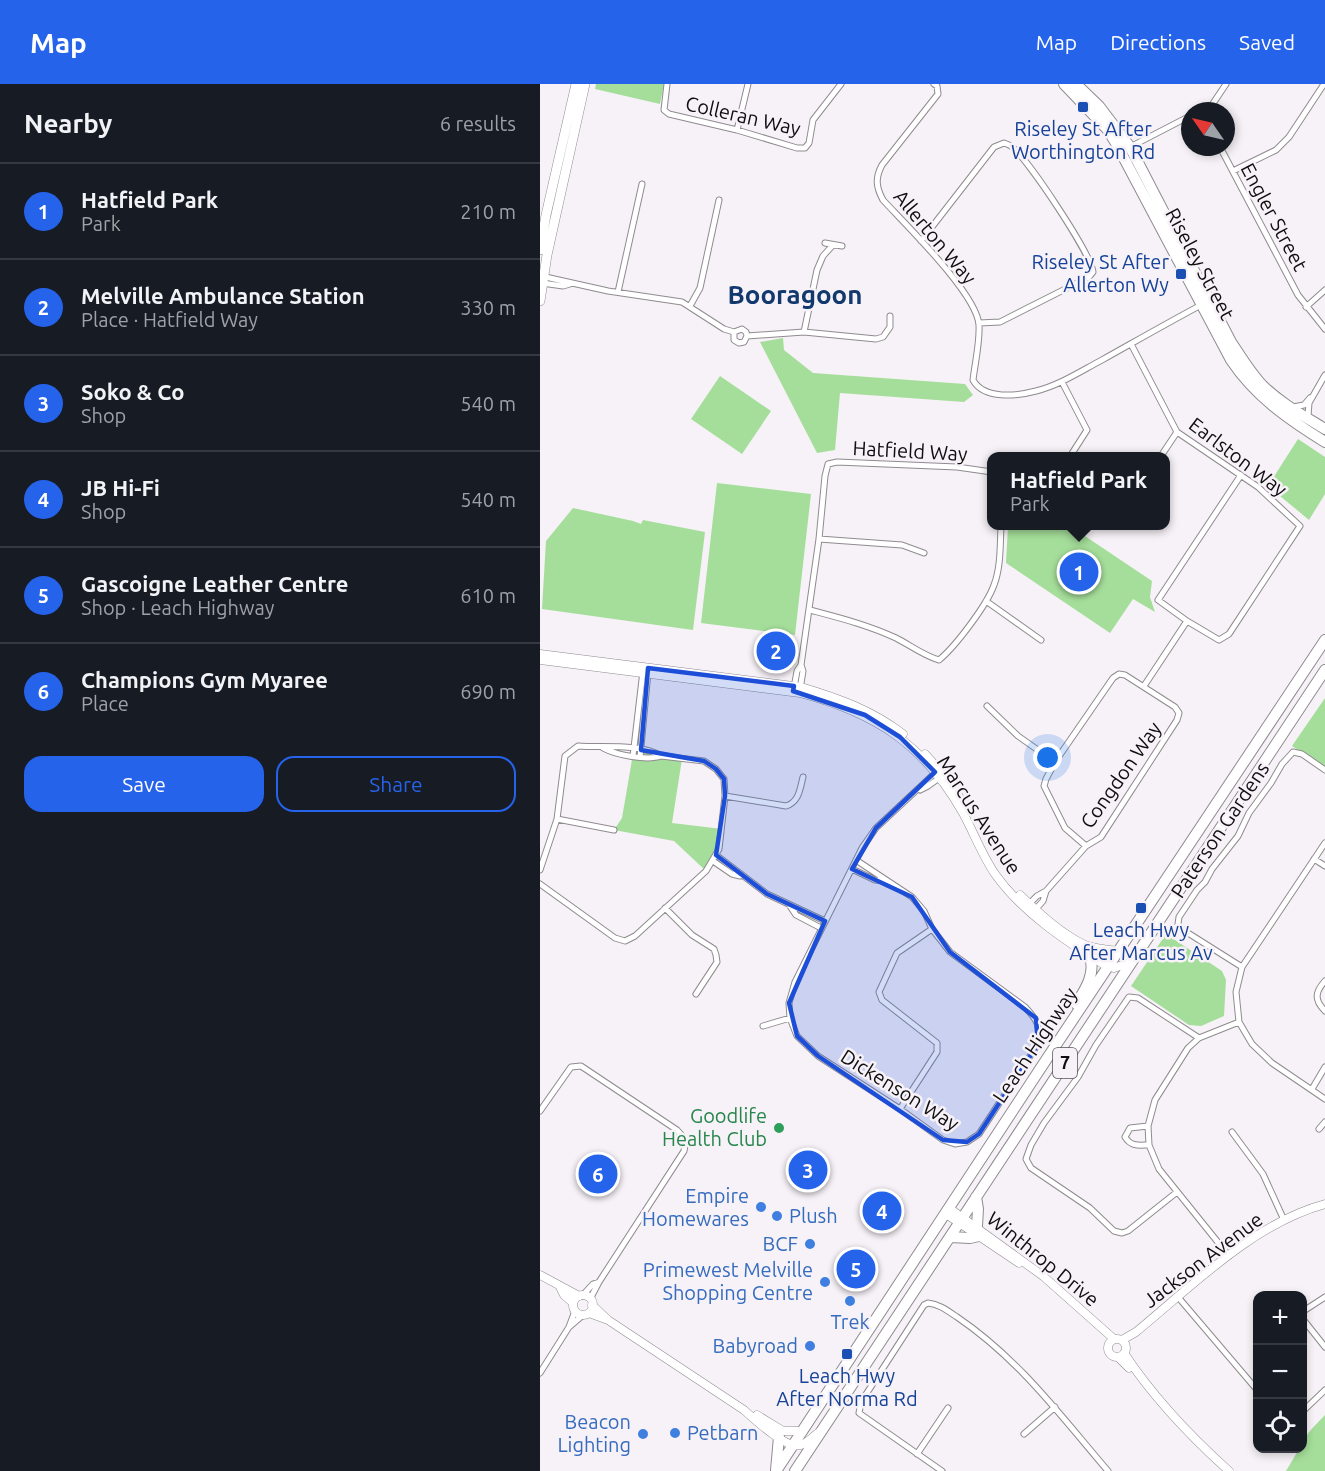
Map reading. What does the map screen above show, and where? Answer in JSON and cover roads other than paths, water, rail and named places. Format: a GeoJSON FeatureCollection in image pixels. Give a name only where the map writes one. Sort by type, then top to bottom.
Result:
{"type":"FeatureCollection","features":[{"type":"Feature","properties":{"kind":"highway","name":"Riseley Street"},"geometry":{"type":"LineString","coordinates":[[1064,84],[1125,150]]}},
{"type":"Feature","properties":{"kind":"highway","name":"Riseley Street"},"geometry":{"type":"LineString","coordinates":[[1076,84],[1099,105],[1125,150],[1205,302],[1231,360],[1247,382],[1264,399],[1286,417],[1325,442]]}},
{"type":"Feature","properties":{"kind":"highway","name":"Riseley Street"},"geometry":{"type":"LineString","coordinates":[[1205,302],[1246,366],[1263,386],[1290,407],[1325,429]]}},
{"type":"Feature","properties":{"kind":"highway","name":"Leach Highway"},"geometry":{"type":"LineString","coordinates":[[776,1471],[1325,640]]}},
{"type":"Feature","properties":{"kind":"highway","name":"Leach Highway"},"geometry":{"type":"LineString","coordinates":[[795,1471],[1325,670]]}},
{"type":"Feature","properties":{"kind":"highway"},"geometry":{"type":"LineString","coordinates":[[1256,744],[1270,753]]}},
{"type":"Feature","properties":{"kind":"highway"},"geometry":{"type":"LineString","coordinates":[[1196,835],[1207,828],[1240,781],[1244,782],[1246,788]]}},
{"type":"Feature","properties":{"kind":"highway"},"geometry":{"type":"LineString","coordinates":[[1046,1060],[1053,1040],[1089,980],[1093,963],[1089,956]]}},
{"type":"Feature","properties":{"kind":"highway"},"geometry":{"type":"LineString","coordinates":[[950,1238],[970,1238],[978,1231],[976,1197]]}},
{"type":"Feature","properties":{"kind":"highway"},"geometry":{"type":"LineString","coordinates":[[776,1471],[779,1437]]}},
{"type":"Feature","properties":{"kind":"main road"},"geometry":{"type":"LineString","coordinates":[[540,250],[576,84]]}},
{"type":"Feature","properties":{"kind":"main road"},"geometry":{"type":"LineString","coordinates":[[540,301],[547,219],[585,84]]}},
{"type":"Feature","properties":{"kind":"street","name":"Colleran Way"},"geometry":{"type":"LineString","coordinates":[[668,84],[664,111],[669,114],[797,148],[805,148],[809,142],[813,120],[841,84]]}},
{"type":"Feature","properties":{"kind":"street"},"geometry":{"type":"LineString","coordinates":[[736,130],[748,84]]}},
{"type":"Feature","properties":{"kind":"street","name":"Allerton Way"},"geometry":{"type":"LineString","coordinates":[[934,84],[937,86],[938,94],[882,165],[878,173],[876,188],[883,200],[950,273],[966,295],[979,323],[974,380],[977,387],[985,393],[1012,395],[1036,392],[1062,382],[1205,302]]}},
{"type":"Feature","properties":{"kind":"street"},"geometry":{"type":"LineString","coordinates":[[1214,102],[1226,84]]}},
{"type":"Feature","properties":{"kind":"street"},"geometry":{"type":"LineString","coordinates":[[1233,171],[1276,150],[1289,137],[1324,84]]}},
{"type":"Feature","properties":{"kind":"street"},"geometry":{"type":"LineString","coordinates":[[1125,150],[1181,121]]}},
{"type":"Feature","properties":{"kind":"street"},"geometry":{"type":"LineString","coordinates":[[921,241],[994,147],[1004,143],[1013,148],[1048,192],[1087,255],[1093,273],[1000,322],[979,323]]}},
{"type":"Feature","properties":{"kind":"street","name":"Engler Street"},"geometry":{"type":"LineString","coordinates":[[1225,156],[1291,282],[1306,307],[1325,329]]}},
{"type":"Feature","properties":{"kind":"street"},"geometry":{"type":"LineString","coordinates":[[618,292],[642,184]]}},
{"type":"Feature","properties":{"kind":"street"},"geometry":{"type":"LineString","coordinates":[[690,306],[700,288],[718,200]]}},
{"type":"Feature","properties":{"kind":"street"},"geometry":{"type":"LineString","coordinates":[[825,243],[842,246]]}},
{"type":"Feature","properties":{"kind":"street"},"geometry":{"type":"LineString","coordinates":[[804,332],[817,270],[833,244]]}},
{"type":"Feature","properties":{"kind":"street"},"geometry":{"type":"LineString","coordinates":[[541,279],[682,302],[724,329],[734,332],[742,329],[747,336]]}},
{"type":"Feature","properties":{"kind":"street"},"geometry":{"type":"LineString","coordinates":[[1306,307],[1325,290]]}},
{"type":"Feature","properties":{"kind":"street"},"geometry":{"type":"LineString","coordinates":[[747,336],[804,332],[876,339],[883,337],[890,327],[890,316]]}},
{"type":"Feature","properties":{"kind":"street"},"geometry":{"type":"LineString","coordinates":[[734,332],[734,340],[739,344],[744,342],[747,336]]}},
{"type":"Feature","properties":{"kind":"street","name":"Earlston Way"},"geometry":{"type":"LineString","coordinates":[[1131,344],[1177,432],[1266,494],[1300,526],[1226,637],[1216,639],[1187,621]]}},
{"type":"Feature","properties":{"kind":"street"},"geometry":{"type":"LineString","coordinates":[[1290,407],[1298,408],[1304,405],[1325,375]]}},
{"type":"Feature","properties":{"kind":"street"},"geometry":{"type":"LineString","coordinates":[[1062,382],[1087,429],[1073,452]]}},
{"type":"Feature","properties":{"kind":"street"},"geometry":{"type":"LineString","coordinates":[[1310,420],[1307,413],[1313,394]]}},
{"type":"Feature","properties":{"kind":"street"},"geometry":{"type":"LineString","coordinates":[[1164,452],[1177,432]]}},
{"type":"Feature","properties":{"kind":"street","name":"Hatfield Way"},"geometry":{"type":"LineString","coordinates":[[797,689],[797,670],[801,665],[810,610],[828,464],[837,462],[957,467],[987,471]]}},
{"type":"Feature","properties":{"kind":"street"},"geometry":{"type":"LineString","coordinates":[[1144,687],[1187,621],[1158,600],[1241,475]]}},
{"type":"Feature","properties":{"kind":"street"},"geometry":{"type":"LineString","coordinates":[[810,610],[858,622],[939,660],[948,653],[986,601],[994,585],[998,567],[1001,530]]}},
{"type":"Feature","properties":{"kind":"street"},"geometry":{"type":"LineString","coordinates":[[819,538],[902,545],[924,553]]}},
{"type":"Feature","properties":{"kind":"street"},"geometry":{"type":"LineString","coordinates":[[986,601],[1041,640]]}},
{"type":"Feature","properties":{"kind":"street","name":"Marcus Avenue"},"geometry":{"type":"LineString","coordinates":[[540,654],[645,671]]}},
{"type":"Feature","properties":{"kind":"street","name":"Marcus Avenue"},"geometry":{"type":"LineString","coordinates":[[540,660],[797,689],[866,716],[900,737],[939,773],[996,874],[1030,908],[1089,956],[1109,967]]}},
{"type":"Feature","properties":{"kind":"street"},"geometry":{"type":"LineString","coordinates":[[633,756],[645,671]]}},
{"type":"Feature","properties":{"kind":"street"},"geometry":{"type":"LineString","coordinates":[[640,757],[645,671]]}},
{"type":"Feature","properties":{"kind":"street","name":"Congdon Way"},"geometry":{"type":"LineString","coordinates":[[1030,908],[1086,846],[1101,837],[1177,720],[1179,713],[1175,707],[1125,675],[1119,674],[1113,678],[1054,762],[1044,786],[1065,828],[1086,846]]}},
{"type":"Feature","properties":{"kind":"street"},"geometry":{"type":"LineString","coordinates":[[987,706],[1018,736],[1054,762]]}},
{"type":"Feature","properties":{"kind":"street"},"geometry":{"type":"LineString","coordinates":[[540,870],[557,819],[565,756],[578,746],[634,748],[661,756],[704,761],[716,769],[724,779],[725,796],[719,849],[713,861],[706,871],[635,936],[625,941],[615,938],[540,884]]}},
{"type":"Feature","properties":{"kind":"street"},"geometry":{"type":"LineString","coordinates":[[603,748],[612,753],[654,759],[661,756]]}},
{"type":"Feature","properties":{"kind":"street","name":"Paterson Gardens"},"geometry":{"type":"LineString","coordinates":[[1242,967],[1180,928],[1179,917],[1238,836],[1282,764],[1293,752],[1302,754],[1325,770]]}},
{"type":"Feature","properties":{"kind":"street"},"geometry":{"type":"LineString","coordinates":[[763,1026],[790,1018],[789,1003],[795,982],[862,848],[876,828],[918,790],[928,786],[939,773]]}},
{"type":"Feature","properties":{"kind":"street"},"geometry":{"type":"LineString","coordinates":[[725,796],[786,806],[797,799],[803,777]]}},
{"type":"Feature","properties":{"kind":"street"},"geometry":{"type":"LineString","coordinates":[[557,819],[614,830]]}},
{"type":"Feature","properties":{"kind":"street"},"geometry":{"type":"LineString","coordinates":[[1325,843],[1242,967],[1236,992],[1239,1022],[1259,1053],[1325,1099]]}},
{"type":"Feature","properties":{"kind":"street"},"geometry":{"type":"LineString","coordinates":[[716,855],[735,868],[742,877]]}},
{"type":"Feature","properties":{"kind":"street"},"geometry":{"type":"LineString","coordinates":[[1314,859],[1325,866]]}},
{"type":"Feature","properties":{"kind":"street","name":"Dickenson Way"},"geometry":{"type":"LineString","coordinates":[[790,1018],[797,1036],[818,1056],[943,1140],[955,1144],[967,1142],[979,1134],[1038,1044],[1040,1029],[1036,1018],[1025,1007],[950,952],[932,929],[924,911],[912,897],[856,860]]}},
{"type":"Feature","properties":{"kind":"street"},"geometry":{"type":"LineString","coordinates":[[713,861],[767,894],[825,921]]}},
{"type":"Feature","properties":{"kind":"street","name":"Dickenson Way"},"geometry":{"type":"LineString","coordinates":[[852,868],[875,880],[885,881]]}},
{"type":"Feature","properties":{"kind":"street"},"geometry":{"type":"LineString","coordinates":[[790,906],[796,915],[821,928]]}},
{"type":"Feature","properties":{"kind":"street"},"geometry":{"type":"LineString","coordinates":[[665,908],[692,935],[714,949],[717,962],[696,994]]}},
{"type":"Feature","properties":{"kind":"street","name":"Marcus Avenue"},"geometry":{"type":"LineString","coordinates":[[1030,908],[1084,945],[1119,951]]}},
{"type":"Feature","properties":{"kind":"street"},"geometry":{"type":"LineString","coordinates":[[900,1109],[937,1052],[937,1043],[882,1000],[879,992],[897,953],[932,929]]}},
{"type":"Feature","properties":{"kind":"street"},"geometry":{"type":"LineString","coordinates":[[1109,967],[1114,968],[1132,962]]}},
{"type":"Feature","properties":{"kind":"street"},"geometry":{"type":"LineString","coordinates":[[1325,981],[1316,993],[1316,1000],[1325,1011]]}},
{"type":"Feature","properties":{"kind":"street"},"geometry":{"type":"LineString","coordinates":[[1177,1192],[1128,1231],[1122,1233],[1114,1231],[1090,1208],[1031,1168],[1026,1159],[1044,1123],[1078,1077],[1095,1045],[1129,997],[1138,998],[1199,1038]]}},
{"type":"Feature","properties":{"kind":"street"},"geometry":{"type":"LineString","coordinates":[[1229,1256],[1159,1169],[1149,1145],[1148,1126],[1155,1100],[1188,1048],[1199,1038],[1239,1022]]}},
{"type":"Feature","properties":{"kind":"street"},"geometry":{"type":"LineString","coordinates":[[540,1111],[564,1074],[571,1067],[581,1066],[677,1130],[686,1140],[684,1151],[598,1282],[593,1284],[583,1305],[540,1372]]}},
{"type":"Feature","properties":{"kind":"street"},"geometry":{"type":"LineString","coordinates":[[1312,1089],[1325,1067]]}},
{"type":"Feature","properties":{"kind":"street"},"geometry":{"type":"LineString","coordinates":[[1319,1129],[1325,1122]]}},
{"type":"Feature","properties":{"kind":"street"},"geometry":{"type":"LineString","coordinates":[[1148,1126],[1130,1128],[1125,1137],[1134,1145],[1149,1145]]}},
{"type":"Feature","properties":{"kind":"street"},"geometry":{"type":"LineString","coordinates":[[1232,1132],[1263,1174],[1284,1220]]}},
{"type":"Feature","properties":{"kind":"street","name":"Jackson Avenue"},"geometry":{"type":"LineString","coordinates":[[1119,1346],[1260,1233],[1284,1220],[1325,1204]]}},
{"type":"Feature","properties":{"kind":"street","name":"Winthrop Drive"},"geometry":{"type":"LineString","coordinates":[[948,1211],[978,1231],[1042,1281],[1119,1346],[1163,1405],[1199,1444],[1229,1471]]}},
{"type":"Feature","properties":{"kind":"street"},"geometry":{"type":"LineString","coordinates":[[540,1275],[560,1287],[567,1288],[599,1318],[608,1320],[793,1445],[802,1444],[811,1436],[822,1431]]}},
{"type":"Feature","properties":{"kind":"street"},"geometry":{"type":"LineString","coordinates":[[1178,1297],[1253,1386]]}},
{"type":"Feature","properties":{"kind":"street"},"geometry":{"type":"LineString","coordinates":[[1307,1309],[1325,1298]]}},
{"type":"Feature","properties":{"kind":"street"},"geometry":{"type":"LineString","coordinates":[[942,1471],[859,1413],[859,1408],[924,1305],[928,1303],[939,1305],[978,1331],[1029,1377],[1108,1471]]}},
{"type":"Feature","properties":{"kind":"street"},"geometry":{"type":"LineString","coordinates":[[1307,1324],[1325,1347]]}},
{"type":"Feature","properties":{"kind":"street","name":"Winthrop Drive"},"geometry":{"type":"LineString","coordinates":[[1119,1346],[1126,1363],[1160,1409],[1193,1445],[1222,1471]]}},
{"type":"Feature","properties":{"kind":"street"},"geometry":{"type":"LineString","coordinates":[[1307,1408],[1325,1390]]}},
{"type":"Feature","properties":{"kind":"street"},"geometry":{"type":"LineString","coordinates":[[1024,1434],[1055,1407]]}},
{"type":"Feature","properties":{"kind":"street"},"geometry":{"type":"LineString","coordinates":[[916,1454],[948,1408]]}},
{"type":"Feature","properties":{"kind":"street"},"geometry":{"type":"LineString","coordinates":[[744,1410],[755,1413],[783,1431],[802,1431]]}},
{"type":"Feature","properties":{"kind":"place","name":"Riseley St After Worthington Rd"},"geometry":{"type":"Point","coordinates":[1083,107]}},
{"type":"Feature","properties":{"kind":"place","name":"Riseley St After Allerton Wy"},"geometry":{"type":"Point","coordinates":[1181,274]}},
{"type":"Feature","properties":{"kind":"place","name":"Hatfield Park"},"geometry":{"type":"Point","coordinates":[1079,572]}},
{"type":"Feature","properties":{"kind":"place","name":"Melville Ambulance Station"},"geometry":{"type":"Point","coordinates":[776,651]}},
{"type":"Feature","properties":{"kind":"place","name":"Leach Hwy After Marcus Av"},"geometry":{"type":"Point","coordinates":[1141,908]}},
{"type":"Feature","properties":{"kind":"place","name":"Goodlife Health Club"},"geometry":{"type":"Point","coordinates":[779,1128]}},
{"type":"Feature","properties":{"kind":"place","name":"Soko & Co"},"geometry":{"type":"Point","coordinates":[808,1170]}},
{"type":"Feature","properties":{"kind":"place","name":"Champions Gym Myaree"},"geometry":{"type":"Point","coordinates":[598,1174]}},
{"type":"Feature","properties":{"kind":"place","name":"Empire Homewares"},"geometry":{"type":"Point","coordinates":[761,1207]}},
{"type":"Feature","properties":{"kind":"place","name":"JB Hi-Fi"},"geometry":{"type":"Point","coordinates":[882,1211]}},
{"type":"Feature","properties":{"kind":"place","name":"Plush"},"geometry":{"type":"Point","coordinates":[777,1216]}},
{"type":"Feature","properties":{"kind":"place","name":"BCF"},"geometry":{"type":"Point","coordinates":[810,1244]}},
{"type":"Feature","properties":{"kind":"place","name":"Gascoigne Leather Centre"},"geometry":{"type":"Point","coordinates":[856,1269]}},
{"type":"Feature","properties":{"kind":"place","name":"Primewest Melville Shopping Centre"},"geometry":{"type":"Point","coordinates":[825,1282]}},
{"type":"Feature","properties":{"kind":"place","name":"Trek"},"geometry":{"type":"Point","coordinates":[850,1301]}},
{"type":"Feature","properties":{"kind":"place","name":"Babyroad"},"geometry":{"type":"Point","coordinates":[810,1346]}},
{"type":"Feature","properties":{"kind":"place","name":"Leach Hwy After Norma Rd"},"geometry":{"type":"Point","coordinates":[847,1354]}},
{"type":"Feature","properties":{"kind":"place","name":"Petbarn"},"geometry":{"type":"Point","coordinates":[675,1433]}},
{"type":"Feature","properties":{"kind":"place","name":"Beacon Lighting"},"geometry":{"type":"Point","coordinates":[643,1434]}},
{"type":"Feature","properties":{"kind":"district","name":"Booragoon"},"geometry":{"type":"Point","coordinates":[795,295]}}]}
